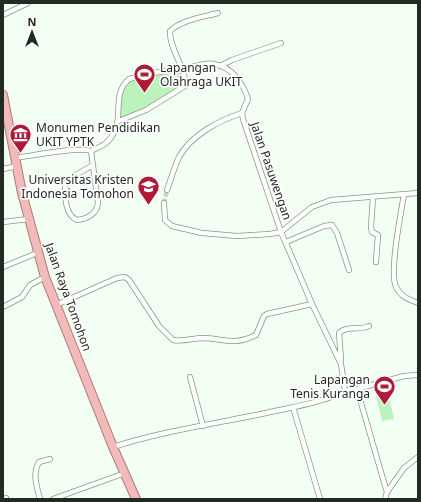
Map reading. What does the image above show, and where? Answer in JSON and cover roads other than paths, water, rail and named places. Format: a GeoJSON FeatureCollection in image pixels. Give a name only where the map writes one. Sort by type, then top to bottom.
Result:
{"type":"FeatureCollection","features":[{"type":"Feature","properties":{"kind":"highway","name":"Jalan Raya Tomohon"},"geometry":{"type":"LineString","coordinates":[[3,95],[16,162],[37,253],[45,277],[113,447],[136,499]]}},
{"type":"Feature","properties":{"kind":"street"},"geometry":{"type":"LineString","coordinates":[[3,15],[28,3]]}},
{"type":"Feature","properties":{"kind":"street"},"geometry":{"type":"LineString","coordinates":[[119,121],[146,110],[185,86],[185,77],[180,68],[171,41],[170,31],[178,25],[218,13]]}},
{"type":"Feature","properties":{"kind":"street"},"geometry":{"type":"LineString","coordinates":[[220,66],[232,60],[281,43]]}},
{"type":"Feature","properties":{"kind":"street","name":"Jalan Pasuwengan"},"geometry":{"type":"LineString","coordinates":[[91,151],[109,141],[119,121],[119,93],[124,83],[129,79],[212,63],[220,66],[237,77],[245,88],[248,99],[242,113],[282,232],[312,304],[342,364],[345,391]]}},
{"type":"Feature","properties":{"kind":"street"},"geometry":{"type":"LineString","coordinates":[[167,190],[180,156],[188,146],[214,125],[242,113]]}},
{"type":"Feature","properties":{"kind":"street"},"geometry":{"type":"LineString","coordinates":[[3,169],[16,162],[64,151],[91,151],[93,165],[98,207],[89,217],[77,220],[71,217],[69,212],[65,184],[74,176],[93,165]]}},
{"type":"Feature","properties":{"kind":"street"},"geometry":{"type":"LineString","coordinates":[[164,203],[165,220],[172,226],[202,233],[237,236],[282,232],[312,207],[331,200],[418,193]]}},
{"type":"Feature","properties":{"kind":"street"},"geometry":{"type":"LineString","coordinates":[[404,194],[396,252],[394,281],[403,296],[418,303]]}},
{"type":"Feature","properties":{"kind":"street"},"geometry":{"type":"LineString","coordinates":[[373,197],[371,227],[372,232],[378,235],[376,262]]}},
{"type":"Feature","properties":{"kind":"street"},"geometry":{"type":"LineString","coordinates":[[3,222],[29,219]]}},
{"type":"Feature","properties":{"kind":"street"},"geometry":{"type":"LineString","coordinates":[[286,242],[324,226],[332,225],[337,233],[349,270]]}},
{"type":"Feature","properties":{"kind":"street"},"geometry":{"type":"LineString","coordinates":[[3,267],[37,253]]}},
{"type":"Feature","properties":{"kind":"street"},"geometry":{"type":"LineString","coordinates":[[5,306],[22,297],[30,285],[45,277]]}},
{"type":"Feature","properties":{"kind":"street"},"geometry":{"type":"LineString","coordinates":[[56,305],[117,278],[125,277],[129,280],[159,326],[172,340],[186,341],[202,338],[226,342],[244,340],[256,335],[264,316],[267,314],[312,304]]}},
{"type":"Feature","properties":{"kind":"street"},"geometry":{"type":"LineString","coordinates":[[342,364],[338,341],[339,333],[343,330],[361,329],[369,326]]}},
{"type":"Feature","properties":{"kind":"street"},"geometry":{"type":"LineString","coordinates":[[113,447],[148,437],[293,407],[331,397],[345,391],[404,376],[418,375]]}},
{"type":"Feature","properties":{"kind":"street"},"geometry":{"type":"LineString","coordinates":[[190,377],[203,426]]}},
{"type":"Feature","properties":{"kind":"street"},"geometry":{"type":"LineString","coordinates":[[356,389],[387,492]]}},
{"type":"Feature","properties":{"kind":"street"},"geometry":{"type":"LineString","coordinates":[[293,407],[320,499]]}},
{"type":"Feature","properties":{"kind":"street"},"geometry":{"type":"LineString","coordinates":[[385,499],[387,492],[404,468],[418,457]]}},
{"type":"Feature","properties":{"kind":"street"},"geometry":{"type":"LineString","coordinates":[[40,499],[36,481],[36,468],[39,462],[50,459]]}},
{"type":"Feature","properties":{"kind":"street"},"geometry":{"type":"LineString","coordinates":[[53,499],[125,473]]}},
{"type":"Feature","properties":{"kind":"tunnel"},"geometry":{"type":"LineString","coordinates":[[164,203],[167,190]]}},
{"type":"Feature","properties":{"kind":"place","name":"Lapangan Olahraga UKIT"},"geometry":{"type":"Point","coordinates":[145,94]}},
{"type":"Feature","properties":{"kind":"place","name":"Monumen Pendidikan UKIT YPTK"},"geometry":{"type":"Point","coordinates":[21,154]}},
{"type":"Feature","properties":{"kind":"place","name":"Universitas Kristen Indonesia Tomohon"},"geometry":{"type":"Point","coordinates":[149,206]}},
{"type":"Feature","properties":{"kind":"place","name":"Lapangan Tenis Kuranga"},"geometry":{"type":"Point","coordinates":[385,406]}}]}
